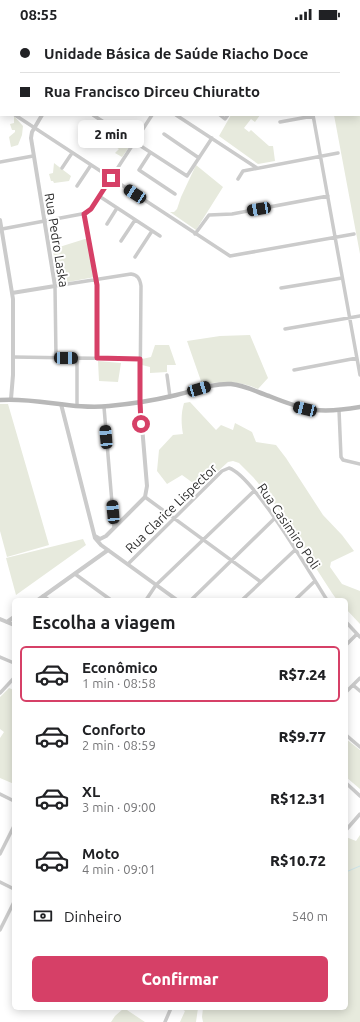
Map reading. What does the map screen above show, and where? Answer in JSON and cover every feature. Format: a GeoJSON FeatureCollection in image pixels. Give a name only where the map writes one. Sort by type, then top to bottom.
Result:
{"type":"FeatureCollection","features":[{"type":"Feature","properties":{"kind":"main road"},"geometry":{"type":"LineString","coordinates":[[0,400],[11,399],[77,406],[104,407],[170,397],[215,385],[233,384],[246,387],[288,404],[305,409],[320,411],[360,407]]}},
{"type":"Feature","properties":{"kind":"street"},"geometry":{"type":"LineString","coordinates":[[16,116],[230,256],[354,234]]}},
{"type":"Feature","properties":{"kind":"street"},"geometry":{"type":"LineString","coordinates":[[34,128],[41,116]]}},
{"type":"Feature","properties":{"kind":"street"},"geometry":{"type":"LineString","coordinates":[[95,116],[187,176],[212,138]]}},
{"type":"Feature","properties":{"kind":"street"},"geometry":{"type":"LineString","coordinates":[[2,229],[84,214],[91,209],[151,116]]}},
{"type":"Feature","properties":{"kind":"street"},"geometry":{"type":"LineString","coordinates":[[178,116],[257,168]]}},
{"type":"Feature","properties":{"kind":"street"},"geometry":{"type":"LineString","coordinates":[[280,122],[313,116],[360,375]]}},
{"type":"Feature","properties":{"kind":"street","name":"Rua Pedro Laska"},"geometry":{"type":"LineString","coordinates":[[34,128],[31,138],[33,156],[55,286],[56,358]]}},
{"type":"Feature","properties":{"kind":"street"},"geometry":{"type":"LineString","coordinates":[[164,134],[199,158]]}},
{"type":"Feature","properties":{"kind":"street"},"geometry":{"type":"LineString","coordinates":[[62,168],[72,153]]}},
{"type":"Feature","properties":{"kind":"street"},"geometry":{"type":"LineString","coordinates":[[150,153],[139,170],[176,194]]}},
{"type":"Feature","properties":{"kind":"street"},"geometry":{"type":"LineString","coordinates":[[238,179],[243,171],[338,153]]}},
{"type":"Feature","properties":{"kind":"street"},"geometry":{"type":"LineString","coordinates":[[0,162],[33,156]]}},
{"type":"Feature","properties":{"kind":"street"},"geometry":{"type":"LineString","coordinates":[[77,186],[91,165]]}},
{"type":"Feature","properties":{"kind":"street"},"geometry":{"type":"LineString","coordinates":[[99,196],[160,236]]}},
{"type":"Feature","properties":{"kind":"street"},"geometry":{"type":"LineString","coordinates":[[195,234],[209,215],[232,214],[328,196]]}},
{"type":"Feature","properties":{"kind":"street"},"geometry":{"type":"LineString","coordinates":[[107,224],[117,208]]}},
{"type":"Feature","properties":{"kind":"street"},"geometry":{"type":"LineString","coordinates":[[84,214],[97,279],[97,358]]}},
{"type":"Feature","properties":{"kind":"street"},"geometry":{"type":"LineString","coordinates":[[0,220],[12,293],[13,357],[11,399]]}},
{"type":"Feature","properties":{"kind":"street"},"geometry":{"type":"LineString","coordinates":[[121,241],[134,220]]}},
{"type":"Feature","properties":{"kind":"street"},"geometry":{"type":"LineString","coordinates":[[135,257],[152,231]]}},
{"type":"Feature","properties":{"kind":"street"},"geometry":{"type":"LineString","coordinates":[[12,293],[131,274],[138,277],[140,286],[140,402],[147,486],[145,497],[106,536],[100,539],[93,534]]}},
{"type":"Feature","properties":{"kind":"street"},"geometry":{"type":"LineString","coordinates":[[281,288],[342,278]]}},
{"type":"Feature","properties":{"kind":"street"},"geometry":{"type":"LineString","coordinates":[[285,329],[360,316]]}},
{"type":"Feature","properties":{"kind":"street"},"geometry":{"type":"LineString","coordinates":[[13,357],[140,359]]}},
{"type":"Feature","properties":{"kind":"street"},"geometry":{"type":"LineString","coordinates":[[76,358],[77,406]]}},
{"type":"Feature","properties":{"kind":"street"},"geometry":{"type":"LineString","coordinates":[[294,370],[357,358]]}},
{"type":"Feature","properties":{"kind":"street"},"geometry":{"type":"LineString","coordinates":[[167,375],[170,397]]}},
{"type":"Feature","properties":{"kind":"street"},"geometry":{"type":"LineString","coordinates":[[61,404],[93,534],[98,542],[108,550],[174,598]]}},
{"type":"Feature","properties":{"kind":"street"},"geometry":{"type":"LineString","coordinates":[[104,407],[114,527]]}},
{"type":"Feature","properties":{"kind":"street"},"geometry":{"type":"LineString","coordinates":[[339,410],[341,457],[344,460],[360,464]]}},
{"type":"Feature","properties":{"kind":"street","name":"Rua Casimiro Poli"},"geometry":{"type":"LineString","coordinates":[[229,468],[237,473],[254,491],[275,518],[326,598]]}},
{"type":"Feature","properties":{"kind":"street","name":"Rua Clarice Lispector"},"geometry":{"type":"LineString","coordinates":[[128,564],[222,471],[229,468]]}},
{"type":"Feature","properties":{"kind":"street"},"geometry":{"type":"LineString","coordinates":[[147,598],[156,585],[254,491]]}},
{"type":"Feature","properties":{"kind":"street"},"geometry":{"type":"LineString","coordinates":[[145,497],[261,582]]}},
{"type":"Feature","properties":{"kind":"street"},"geometry":{"type":"LineString","coordinates":[[193,598],[275,518]]}},
{"type":"Feature","properties":{"kind":"street"},"geometry":{"type":"LineString","coordinates":[[106,536],[104,544],[108,550]]}},
{"type":"Feature","properties":{"kind":"street"},"geometry":{"type":"LineString","coordinates":[[40,598],[108,550]]}},
{"type":"Feature","properties":{"kind":"street"},"geometry":{"type":"LineString","coordinates":[[244,598],[295,550]]}},
{"type":"Feature","properties":{"kind":"street"},"geometry":{"type":"LineString","coordinates":[[75,574],[108,598]]}},
{"type":"Feature","properties":{"kind":"street"},"geometry":{"type":"LineString","coordinates":[[296,598],[315,581]]}},
{"type":"Feature","properties":{"kind":"street"},"geometry":{"type":"LineString","coordinates":[[7,622],[12,618]]}},
{"type":"Feature","properties":{"kind":"street"},"geometry":{"type":"LineString","coordinates":[[0,619],[12,624]]}},
{"type":"Feature","properties":{"kind":"street"},"geometry":{"type":"LineString","coordinates":[[348,624],[359,635],[348,643]]}},
{"type":"Feature","properties":{"kind":"street"},"geometry":{"type":"LineString","coordinates":[[0,657],[12,662]]}},
{"type":"Feature","properties":{"kind":"street"},"geometry":{"type":"LineString","coordinates":[[348,690],[360,678]]}},
{"type":"Feature","properties":{"kind":"street"},"geometry":{"type":"LineString","coordinates":[[0,693],[12,680]]}},
{"type":"Feature","properties":{"kind":"street"},"geometry":{"type":"LineString","coordinates":[[353,685],[360,691]]}},
{"type":"Feature","properties":{"kind":"street"},"geometry":{"type":"LineString","coordinates":[[348,737],[360,747]]}},
{"type":"Feature","properties":{"kind":"street"},"geometry":{"type":"LineString","coordinates":[[348,786],[360,796]]}},
{"type":"Feature","properties":{"kind":"street"},"geometry":{"type":"LineString","coordinates":[[0,794],[12,800]]}},
{"type":"Feature","properties":{"kind":"street"},"geometry":{"type":"LineString","coordinates":[[348,828],[360,814]]}},
{"type":"Feature","properties":{"kind":"street"},"geometry":{"type":"LineString","coordinates":[[0,854],[12,830]]}},
{"type":"Feature","properties":{"kind":"street"},"geometry":{"type":"LineString","coordinates":[[0,882],[12,888]]}},
{"type":"Feature","properties":{"kind":"street"},"geometry":{"type":"LineString","coordinates":[[0,930],[12,906]]}},
{"type":"Feature","properties":{"kind":"street"},"geometry":{"type":"LineString","coordinates":[[165,1022],[170,1010]]}},
{"type":"Feature","properties":{"kind":"shaded area"},"geometry":{"type":"Polygon","coordinates":[[[14,116],[23,126],[22,135],[18,145],[11,147],[9,137],[15,132],[15,130],[12,130],[10,124],[14,123],[14,116]]]}},
{"type":"Feature","properties":{"kind":"shaded area"},"geometry":{"type":"Polygon","coordinates":[[[230,116],[259,116],[255,122],[251,119],[244,128],[249,132],[251,130],[269,146],[273,146],[275,161],[258,164],[219,136],[230,116]]]}},
{"type":"Feature","properties":{"kind":"shaded area"},"geometry":{"type":"Polygon","coordinates":[[[334,116],[360,116],[360,254],[334,116]]]}},
{"type":"Feature","properties":{"kind":"shaded area"},"geometry":{"type":"Polygon","coordinates":[[[122,136],[132,143],[122,157],[115,153],[119,149],[114,146],[122,136]]]}},
{"type":"Feature","properties":{"kind":"shaded area"},"geometry":{"type":"Polygon","coordinates":[[[54,163],[71,176],[69,181],[54,183],[51,181],[49,174],[53,173],[54,163]]]}},
{"type":"Feature","properties":{"kind":"shaded area"},"geometry":{"type":"Polygon","coordinates":[[[196,165],[223,187],[196,230],[170,212],[174,212],[177,209],[196,165]]]}},
{"type":"Feature","properties":{"kind":"shaded area"},"geometry":{"type":"Polygon","coordinates":[[[88,238],[95,277],[57,284],[53,249],[88,238]]]}},
{"type":"Feature","properties":{"kind":"shaded area"},"geometry":{"type":"Polygon","coordinates":[[[250,335],[268,378],[258,389],[231,382],[202,384],[187,341],[220,336],[250,335]]]}},
{"type":"Feature","properties":{"kind":"shaded area"},"geometry":{"type":"Polygon","coordinates":[[[155,345],[169,345],[176,365],[167,365],[167,372],[150,373],[150,367],[142,365],[142,359],[151,357],[155,345]]]}},
{"type":"Feature","properties":{"kind":"shaded area"},"geometry":{"type":"Polygon","coordinates":[[[98,361],[121,363],[118,382],[99,381],[98,361]]]}},
{"type":"Feature","properties":{"kind":"shaded area"},"geometry":{"type":"Polygon","coordinates":[[[190,402],[216,430],[221,425],[233,430],[235,423],[252,432],[256,442],[276,445],[323,515],[342,535],[354,551],[331,562],[330,567],[342,584],[360,591],[360,624],[348,611],[348,598],[336,598],[270,497],[239,463],[233,461],[228,462],[200,488],[182,475],[167,484],[157,471],[159,450],[173,435],[183,434],[182,418],[184,403],[190,402]]]}},
{"type":"Feature","properties":{"kind":"shaded area"},"geometry":{"type":"Polygon","coordinates":[[[0,404],[8,404],[49,545],[7,557],[0,531],[0,404]]]}},
{"type":"Feature","properties":{"kind":"shaded area"},"geometry":{"type":"Polygon","coordinates":[[[83,539],[86,545],[16,595],[6,558],[83,539]]]}},
{"type":"Feature","properties":{"kind":"shaded area"},"geometry":{"type":"Polygon","coordinates":[[[9,688],[12,689],[12,783],[0,778],[0,738],[4,732],[0,729],[0,697],[9,688]]]}},
{"type":"Feature","properties":{"kind":"shaded area"},"geometry":{"type":"Polygon","coordinates":[[[348,741],[360,750],[360,789],[348,779],[348,741]]]}},
{"type":"Feature","properties":{"kind":"shaded area"},"geometry":{"type":"Polygon","coordinates":[[[360,835],[360,1022],[203,1022],[203,1010],[348,1010],[348,838],[356,841],[360,835]]]}},
{"type":"Feature","properties":{"kind":"shaded area"},"geometry":{"type":"Polygon","coordinates":[[[122,1010],[127,1010],[145,1022],[111,1022],[122,1010]]]}},
{"type":"Feature","properties":{"kind":"shaded area"},"geometry":{"type":"Polygon","coordinates":[[[183,1010],[198,1010],[196,1022],[180,1022],[185,1011],[183,1010]]]}},
{"type":"Feature","properties":{"kind":"waterway"},"geometry":{"type":"LineString","coordinates":[[348,871],[360,866]]}},
{"type":"Feature","properties":{"kind":"route"},"geometry":{"type":"LineString","coordinates":[[111,178],[91,209],[84,214],[97,279],[97,358],[140,359],[141,424]]}}]}
